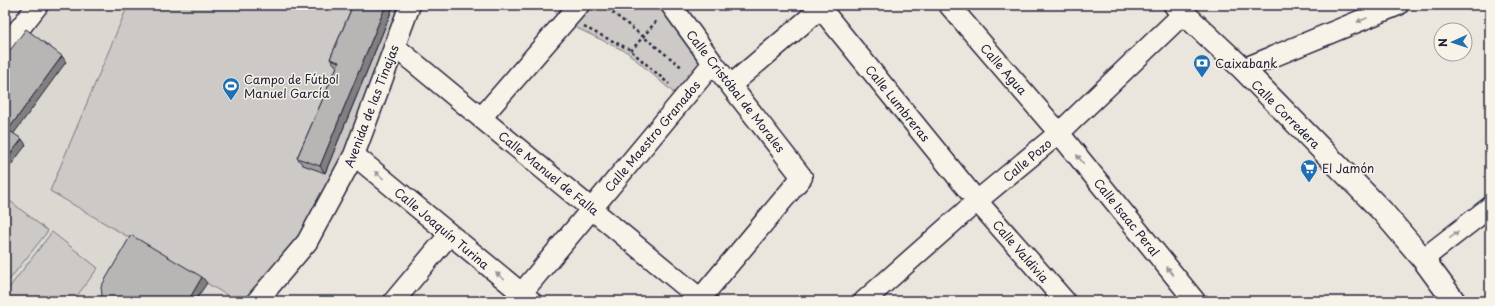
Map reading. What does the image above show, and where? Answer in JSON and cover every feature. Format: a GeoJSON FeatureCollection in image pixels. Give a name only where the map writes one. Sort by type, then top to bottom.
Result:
{"type":"FeatureCollection","features":[{"type":"Feature","properties":{"kind":"street"},"geometry":{"type":"LineString","coordinates":[[5,47],[38,5]]}},
{"type":"Feature","properties":{"kind":"street","name":"Avenida de las Tinajas"},"geometry":{"type":"LineString","coordinates":[[257,301],[307,242],[354,155],[410,5]]}},
{"type":"Feature","properties":{"kind":"street","name":"Calle Agua"},"geometry":{"type":"LineString","coordinates":[[949,5],[1059,133]]}},
{"type":"Feature","properties":{"kind":"street"},"geometry":{"type":"LineString","coordinates":[[731,85],[819,6]]}},
{"type":"Feature","properties":{"kind":"street","name":"Calle Lumbreras"},"geometry":{"type":"LineString","coordinates":[[819,6],[977,201]]}},
{"type":"Feature","properties":{"kind":"street"},"geometry":{"type":"LineString","coordinates":[[1243,69],[1394,6]]}},
{"type":"Feature","properties":{"kind":"street","name":"Calle Pozo"},"geometry":{"type":"LineString","coordinates":[[864,301],[977,201],[1059,133],[1179,9]]}},
{"type":"Feature","properties":{"kind":"street","name":"Calle Corredera"},"geometry":{"type":"LineString","coordinates":[[1179,9],[1243,69],[1382,211],[1423,259],[1454,301]]}},
{"type":"Feature","properties":{"kind":"street","name":"Calle Cristóbal de Morales"},"geometry":{"type":"LineString","coordinates":[[666,10],[731,85],[802,177],[701,300]]}},
{"type":"Feature","properties":{"kind":"street"},"geometry":{"type":"LineString","coordinates":[[481,118],[573,12]]}},
{"type":"Feature","properties":{"kind":"street","name":"Calle Manuel de Falla"},"geometry":{"type":"LineString","coordinates":[[394,46],[701,300]]}},
{"type":"Feature","properties":{"kind":"street","name":"Calle Maestro Granados"},"geometry":{"type":"LineString","coordinates":[[522,298],[591,208],[713,63]]}},
{"type":"Feature","properties":{"kind":"street","name":"Calle Isaac Peral"},"geometry":{"type":"LineString","coordinates":[[1059,133],[1195,301]]}},
{"type":"Feature","properties":{"kind":"street","name":"Calle Joaquín Turina"},"geometry":{"type":"LineString","coordinates":[[354,155],[450,235],[522,298]]}},
{"type":"Feature","properties":{"kind":"street","name":"Calle Valdivia"},"geometry":{"type":"LineString","coordinates":[[977,201],[1065,301]]}},
{"type":"Feature","properties":{"kind":"street"},"geometry":{"type":"LineString","coordinates":[[1423,259],[1490,207]]}},
{"type":"Feature","properties":{"kind":"street"},"geometry":{"type":"LineString","coordinates":[[394,301],[450,235]]}},
{"type":"Feature","properties":{"kind":"path"},"geometry":{"type":"LineString","coordinates":[[603,5],[699,80]]}},
{"type":"Feature","properties":{"kind":"path"},"geometry":{"type":"LineString","coordinates":[[631,51],[666,10]]}},
{"type":"Feature","properties":{"kind":"path"},"geometry":{"type":"LineString","coordinates":[[573,12],[631,51],[684,98]]}},
{"type":"Feature","properties":{"kind":"shaded area"},"geometry":{"type":"Polygon","coordinates":[[[37,5],[128,5],[50,191],[237,301],[5,301],[5,46],[37,5]]]}},
{"type":"Feature","properties":{"kind":"shaded area","name":"Campo de Fútbol Manuel García"},"geometry":{"type":"Polygon","coordinates":[[[128,5],[410,5],[354,155],[257,301],[237,301],[50,191],[128,5]]]}},
{"type":"Feature","properties":{"kind":"shaded area"},"geometry":{"type":"Polygon","coordinates":[[[579,5],[671,5],[713,63],[682,100],[627,52],[564,22],[579,5]]]}},
{"type":"Feature","properties":{"kind":"shaded area"},"geometry":{"type":"Polygon","coordinates":[[[5,197],[48,231],[5,285],[5,197]]]}},
{"type":"Feature","properties":{"kind":"shaded area"},"geometry":{"type":"Polygon","coordinates":[[[52,232],[98,268],[73,301],[5,301],[5,293],[52,232]]]}},
{"type":"Feature","properties":{"kind":"building"},"geometry":{"type":"Polygon","coordinates":[[[353,5],[386,5],[320,166],[297,158],[339,62],[330,59],[353,5]]]}},
{"type":"Feature","properties":{"kind":"building"},"geometry":{"type":"Polygon","coordinates":[[[26,29],[62,56],[8,130],[22,139],[5,161],[5,57],[26,29]]]}},
{"type":"Feature","properties":{"kind":"building"},"geometry":{"type":"Polygon","coordinates":[[[131,235],[202,277],[188,301],[98,301],[102,295],[101,287],[131,235]]]}},
{"type":"Feature","properties":{"kind":"place","name":"Caixabank"},"geometry":{"type":"Point","coordinates":[1202,78]}},
{"type":"Feature","properties":{"kind":"place","name":"Campo de Fútbol Manuel García"},"geometry":{"type":"Point","coordinates":[231,101]}},
{"type":"Feature","properties":{"kind":"place","name":"El Jamón"},"geometry":{"type":"Point","coordinates":[1309,183]}}]}
